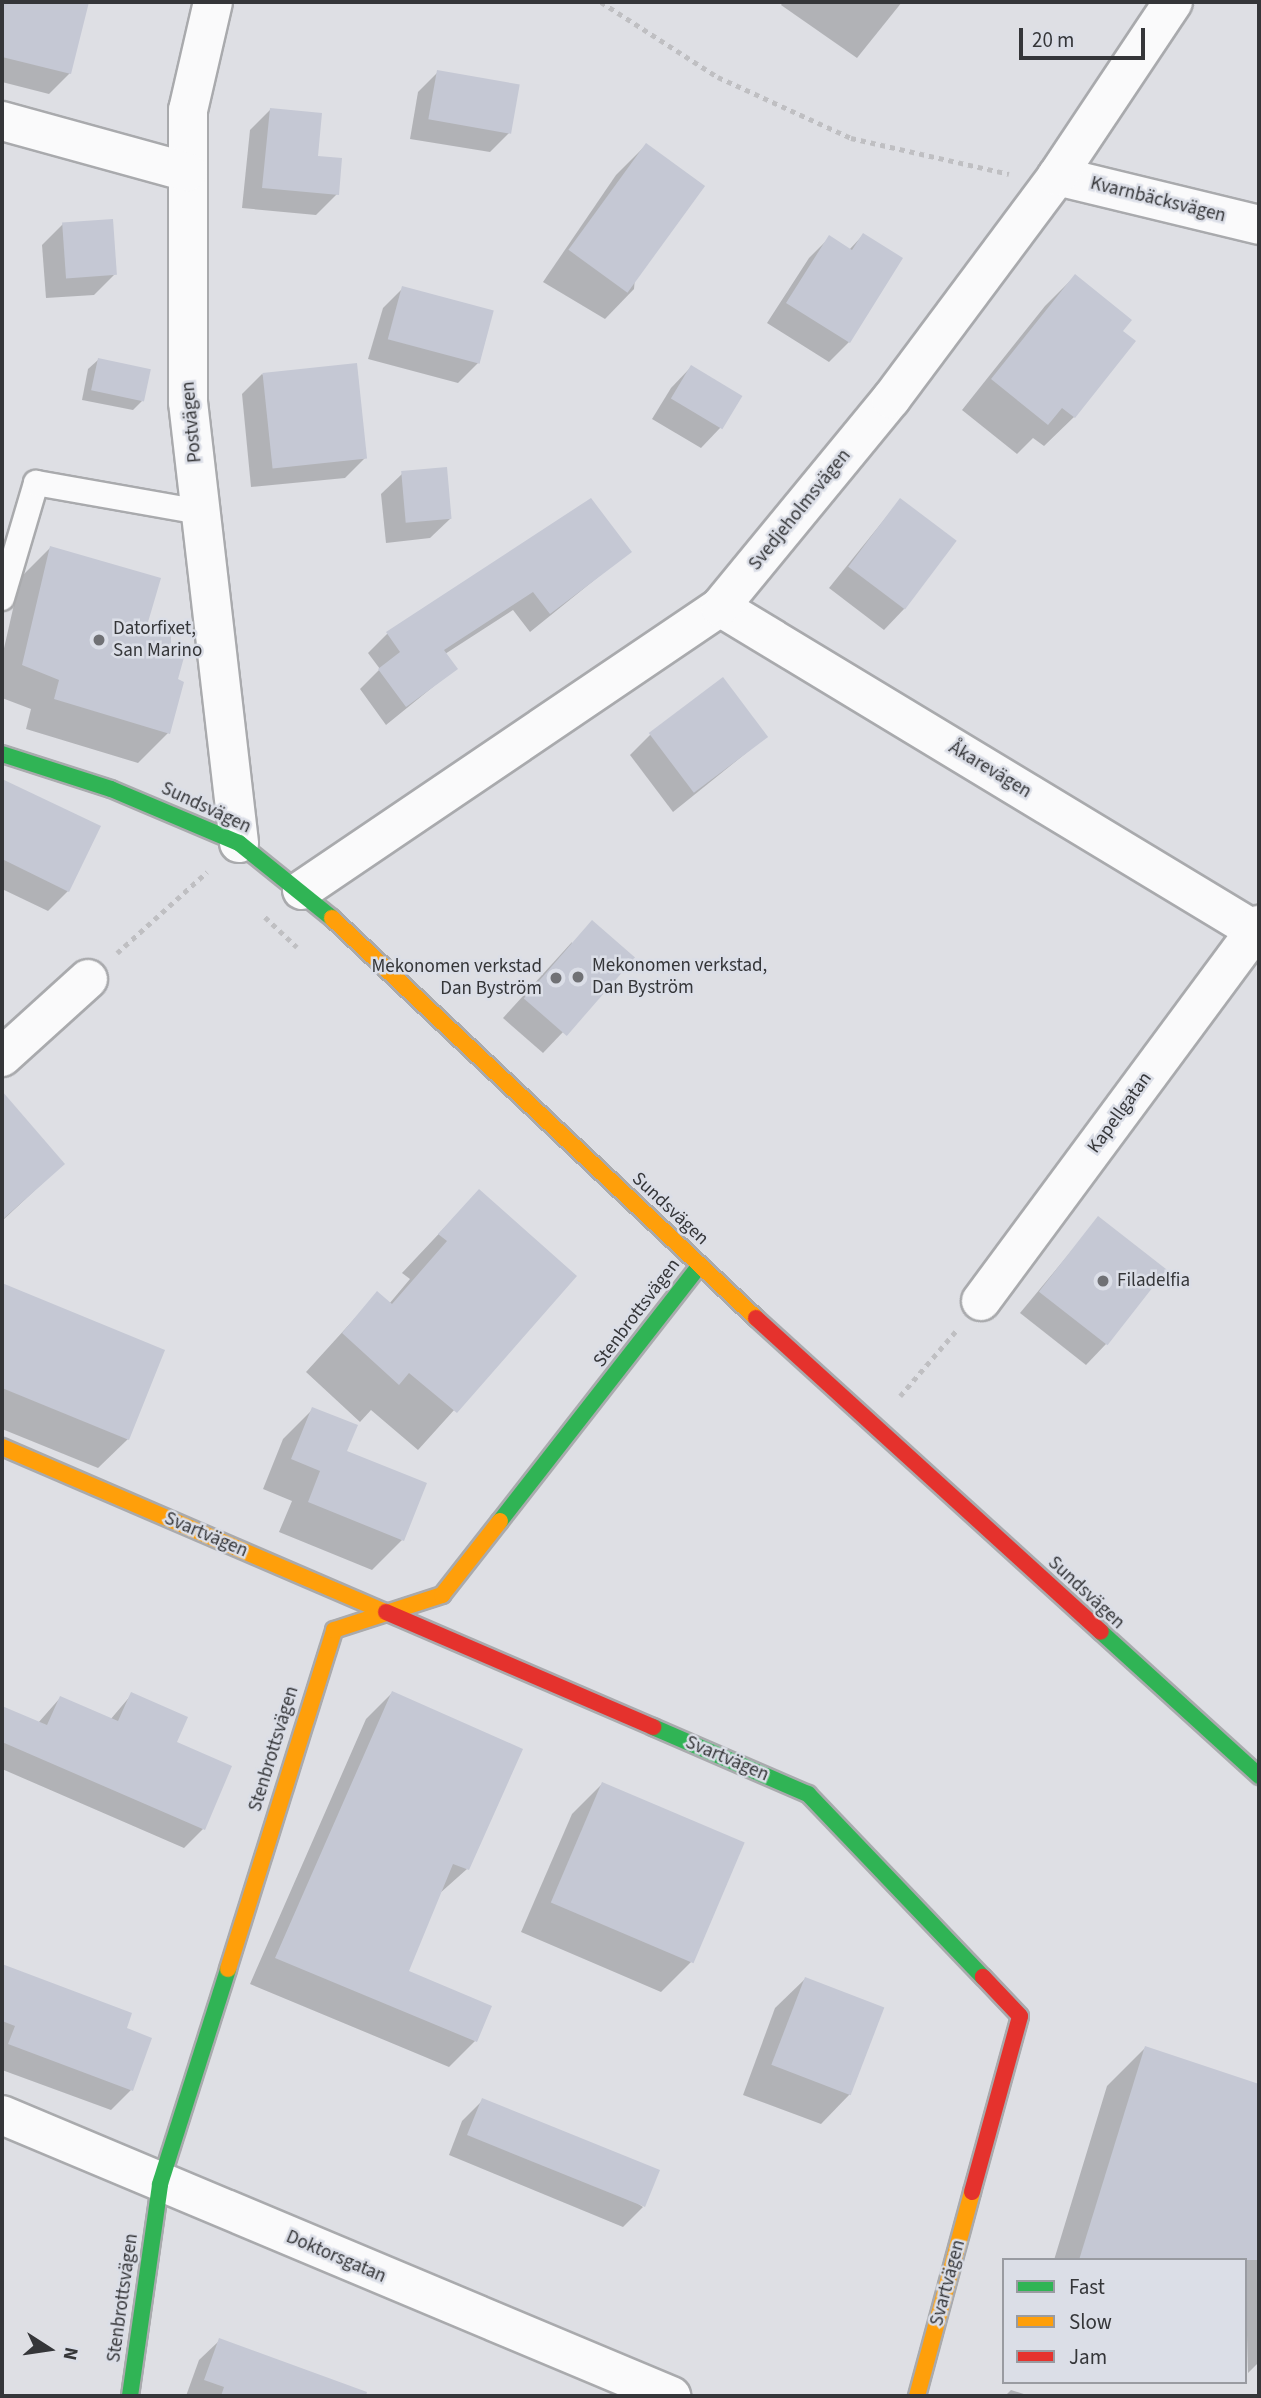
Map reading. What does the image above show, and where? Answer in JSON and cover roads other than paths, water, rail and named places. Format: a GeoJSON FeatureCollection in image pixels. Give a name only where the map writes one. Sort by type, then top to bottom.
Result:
{"type":"FeatureCollection","features":[{"type":"Feature","properties":{"kind":"street","name":"Postvägen"},"geometry":{"type":"LineString","coordinates":[[213,2],[188,110],[188,402],[239,843]]}},
{"type":"Feature","properties":{"kind":"street","name":"Svedjeholmsvägen"},"geometry":{"type":"LineString","coordinates":[[302,890],[720,607],[891,399],[1054,179],[1173,2]]}},
{"type":"Feature","properties":{"kind":"street"},"geometry":{"type":"LineString","coordinates":[[2,121],[187,172]]}},
{"type":"Feature","properties":{"kind":"street","name":"Kvarnbäcksvägen"},"geometry":{"type":"LineString","coordinates":[[1054,179],[1259,225]]}},
{"type":"Feature","properties":{"kind":"street","name":"Åkarevägen"},"geometry":{"type":"LineString","coordinates":[[720,607],[1258,930]]}},
{"type":"Feature","properties":{"kind":"street","name":"Sundsvägen"},"geometry":{"type":"LineString","coordinates":[[2,754],[111,789],[239,843],[302,890],[699,1266],[876,1424],[1259,1776]]}},
{"type":"Feature","properties":{"kind":"street","name":"Kapellgatan"},"geometry":{"type":"LineString","coordinates":[[981,1301],[1258,930]]}},
{"type":"Feature","properties":{"kind":"street"},"geometry":{"type":"LineString","coordinates":[[2,1057],[88,979]]}},
{"type":"Feature","properties":{"kind":"street","name":"Stenbrottsvägen"},"geometry":{"type":"LineString","coordinates":[[130,2396],[160,2184],[334,1630],[382,1611],[442,1595],[699,1266]]}},
{"type":"Feature","properties":{"kind":"street","name":"Svartvägen"},"geometry":{"type":"LineString","coordinates":[[2,1447],[808,1794],[1020,2015],[917,2396]]}},
{"type":"Feature","properties":{"kind":"street","name":"Doktorsgatan"},"geometry":{"type":"LineString","coordinates":[[2,2115],[160,2184],[671,2396]]}},
{"type":"Feature","properties":{"kind":"lane"},"geometry":{"type":"LineString","coordinates":[[2,598],[36,483],[200,512]]}},
{"type":"Feature","properties":{"kind":"place","name":"Datorfixet, San Marino"},"geometry":{"type":"Point","coordinates":[99,640]}},
{"type":"Feature","properties":{"kind":"place","name":"Mekonomen verkstad, Dan Byström"},"geometry":{"type":"Point","coordinates":[578,977]}},
{"type":"Feature","properties":{"kind":"place","name":"Mekonomen verkstad Dan Byström"},"geometry":{"type":"Point","coordinates":[556,978]}},
{"type":"Feature","properties":{"kind":"place","name":"Filadelfia"},"geometry":{"type":"Point","coordinates":[1103,1281]}}]}
